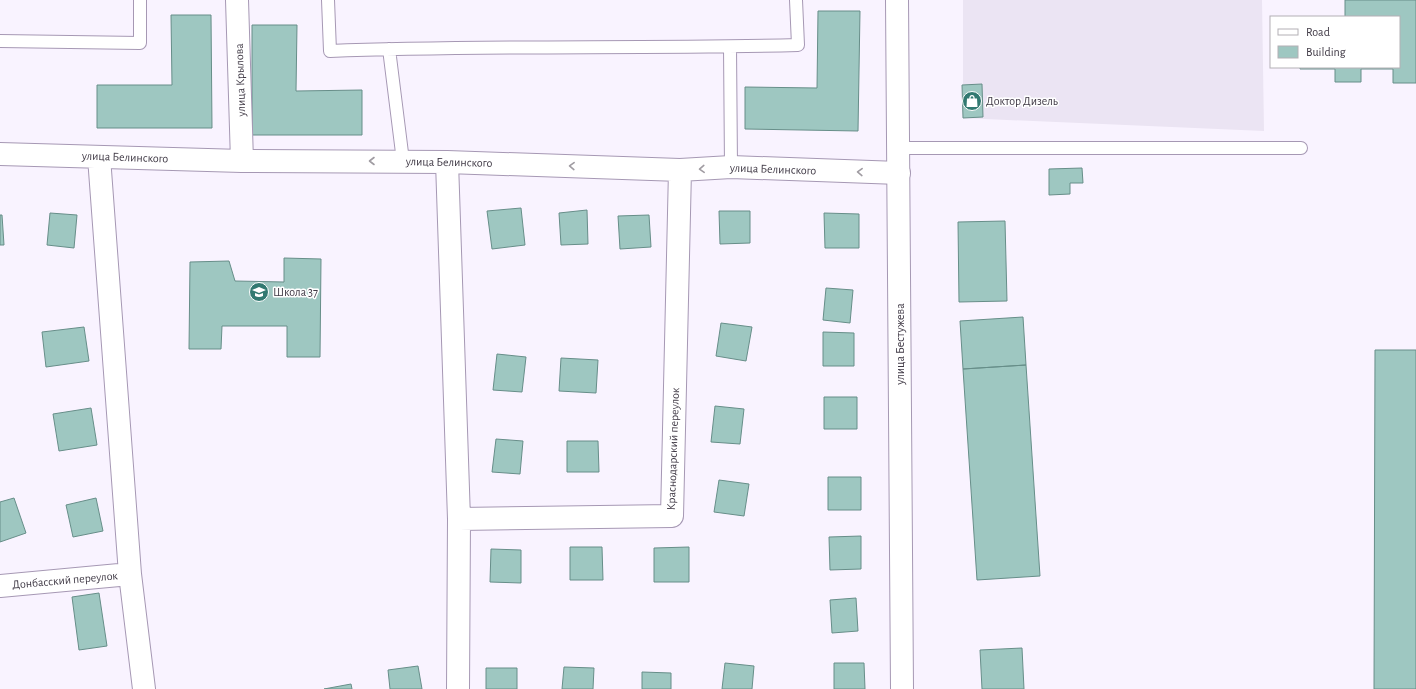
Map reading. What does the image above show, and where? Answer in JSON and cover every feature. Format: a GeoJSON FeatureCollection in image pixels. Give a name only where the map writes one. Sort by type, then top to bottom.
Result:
{"type":"FeatureCollection","features":[{"type":"Feature","properties":{"kind":"street","name":"улица Крылова"},"geometry":{"type":"LineString","coordinates":[[237,0],[242,161]]}},
{"type":"Feature","properties":{"kind":"street","name":"улица Бестужева"},"geometry":{"type":"LineString","coordinates":[[897,0],[902,689]]}},
{"type":"Feature","properties":{"kind":"street","name":"улица Белинского"},"geometry":{"type":"LineString","coordinates":[[0,154],[242,161],[447,162],[680,170],[731,167],[899,173]]}},
{"type":"Feature","properties":{"kind":"street"},"geometry":{"type":"LineString","coordinates":[[99,157],[130,574],[144,689]]}},
{"type":"Feature","properties":{"kind":"street"},"geometry":{"type":"LineString","coordinates":[[447,162],[459,519],[458,689]]}},
{"type":"Feature","properties":{"kind":"street","name":"Краснодарский переулок"},"geometry":{"type":"LineString","coordinates":[[459,519],[672,516],[680,170]]}},
{"type":"Feature","properties":{"kind":"street","name":"Донбасский переулок"},"geometry":{"type":"LineString","coordinates":[[0,586],[130,574]]}},
{"type":"Feature","properties":{"kind":"lane"},"geometry":{"type":"LineString","coordinates":[[0,41],[140,43],[140,0]]}},
{"type":"Feature","properties":{"kind":"lane"},"geometry":{"type":"LineString","coordinates":[[328,0],[330,51],[389,49],[730,47],[798,45],[796,0]]}},
{"type":"Feature","properties":{"kind":"lane"},"geometry":{"type":"LineString","coordinates":[[730,47],[731,167]]}},
{"type":"Feature","properties":{"kind":"lane"},"geometry":{"type":"LineString","coordinates":[[389,49],[403,161]]}},
{"type":"Feature","properties":{"kind":"lane"},"geometry":{"type":"LineString","coordinates":[[898,148],[1301,148]]}},
{"type":"Feature","properties":{"kind":"shaded area"},"geometry":{"type":"Polygon","coordinates":[[[963,0],[1262,0],[1264,131],[963,118],[963,0]]]}},
{"type":"Feature","properties":{"kind":"building"},"geometry":{"type":"Polygon","coordinates":[[[1345,0],[1416,0],[1416,83],[1393,83],[1393,69],[1361,69],[1361,82],[1335,82],[1335,69],[1300,69],[1400,68],[1400,16],[1345,16],[1345,0]]]}},
{"type":"Feature","properties":{"kind":"building"},"geometry":{"type":"Polygon","coordinates":[[[818,11],[860,11],[858,131],[745,129],[745,87],[817,88],[818,11]]]}},
{"type":"Feature","properties":{"kind":"building"},"geometry":{"type":"Polygon","coordinates":[[[171,15],[211,15],[212,128],[97,128],[97,85],[172,85],[171,15]]]}},
{"type":"Feature","properties":{"kind":"building"},"geometry":{"type":"Polygon","coordinates":[[[252,25],[297,25],[296,91],[362,90],[362,135],[252,135],[252,25]]]}},
{"type":"Feature","properties":{"kind":"building","name":"Доктор Дизель"},"geometry":{"type":"Polygon","coordinates":[[[982,84],[983,117],[963,118],[962,85],[982,84]]]}},
{"type":"Feature","properties":{"kind":"building"},"geometry":{"type":"Polygon","coordinates":[[[1082,168],[1083,183],[1070,183],[1070,194],[1049,195],[1049,169],[1082,168]]]}},
{"type":"Feature","properties":{"kind":"building"},"geometry":{"type":"Polygon","coordinates":[[[521,208],[525,245],[492,249],[487,211],[521,208]]]}},
{"type":"Feature","properties":{"kind":"building"},"geometry":{"type":"Polygon","coordinates":[[[587,210],[588,244],[561,245],[559,213],[587,210]]]}},
{"type":"Feature","properties":{"kind":"building"},"geometry":{"type":"Polygon","coordinates":[[[719,211],[750,211],[750,243],[720,244],[719,211]]]}},
{"type":"Feature","properties":{"kind":"building"},"geometry":{"type":"Polygon","coordinates":[[[50,213],[77,215],[74,248],[47,245],[50,213]]]}},
{"type":"Feature","properties":{"kind":"building"},"geometry":{"type":"Polygon","coordinates":[[[824,213],[859,214],[859,248],[825,248],[824,213]]]}},
{"type":"Feature","properties":{"kind":"building"},"geometry":{"type":"Polygon","coordinates":[[[0,215],[2,215],[4,245],[0,245],[0,215]]]}},
{"type":"Feature","properties":{"kind":"building"},"geometry":{"type":"Polygon","coordinates":[[[649,215],[651,247],[620,249],[618,216],[649,215]]]}},
{"type":"Feature","properties":{"kind":"building"},"geometry":{"type":"Polygon","coordinates":[[[1005,221],[1007,301],[959,302],[958,222],[1005,221]]]}},
{"type":"Feature","properties":{"kind":"building"},"geometry":{"type":"Polygon","coordinates":[[[284,258],[321,259],[320,357],[287,357],[287,326],[222,326],[221,349],[189,349],[190,262],[229,261],[235,281],[284,282],[284,258]]]}},
{"type":"Feature","properties":{"kind":"building"},"geometry":{"type":"Polygon","coordinates":[[[826,288],[853,290],[850,323],[823,320],[826,288]]]}},
{"type":"Feature","properties":{"kind":"building"},"geometry":{"type":"Polygon","coordinates":[[[1023,317],[1026,365],[963,369],[960,321],[1023,317]]]}},
{"type":"Feature","properties":{"kind":"building"},"geometry":{"type":"Polygon","coordinates":[[[721,323],[752,327],[746,361],[716,356],[721,323]]]}},
{"type":"Feature","properties":{"kind":"building"},"geometry":{"type":"Polygon","coordinates":[[[84,327],[89,361],[46,367],[42,332],[84,327]]]}},
{"type":"Feature","properties":{"kind":"building"},"geometry":{"type":"Polygon","coordinates":[[[823,332],[854,333],[854,366],[823,366],[823,332]]]}},
{"type":"Feature","properties":{"kind":"building"},"geometry":{"type":"Polygon","coordinates":[[[1375,350],[1416,350],[1416,689],[1374,689],[1375,350]]]}},
{"type":"Feature","properties":{"kind":"building"},"geometry":{"type":"Polygon","coordinates":[[[497,354],[526,357],[522,392],[493,390],[497,354]]]}},
{"type":"Feature","properties":{"kind":"building"},"geometry":{"type":"Polygon","coordinates":[[[561,358],[598,360],[596,393],[559,391],[561,358]]]}},
{"type":"Feature","properties":{"kind":"building"},"geometry":{"type":"Polygon","coordinates":[[[1026,365],[1040,576],[977,580],[963,369],[1026,365]]]}},
{"type":"Feature","properties":{"kind":"building"},"geometry":{"type":"Polygon","coordinates":[[[824,397],[857,397],[857,429],[824,429],[824,397]]]}},
{"type":"Feature","properties":{"kind":"building"},"geometry":{"type":"Polygon","coordinates":[[[715,406],[744,409],[740,444],[711,442],[715,406]]]}},
{"type":"Feature","properties":{"kind":"building"},"geometry":{"type":"Polygon","coordinates":[[[91,408],[97,445],[59,451],[53,414],[91,408]]]}},
{"type":"Feature","properties":{"kind":"building"},"geometry":{"type":"Polygon","coordinates":[[[496,439],[523,441],[520,474],[492,472],[496,439]]]}},
{"type":"Feature","properties":{"kind":"building"},"geometry":{"type":"Polygon","coordinates":[[[567,441],[598,441],[599,472],[567,472],[567,441]]]}},
{"type":"Feature","properties":{"kind":"building"},"geometry":{"type":"Polygon","coordinates":[[[828,477],[861,477],[861,510],[828,510],[828,477]]]}},
{"type":"Feature","properties":{"kind":"building"},"geometry":{"type":"Polygon","coordinates":[[[719,480],[749,484],[744,516],[714,512],[719,480]]]}},
{"type":"Feature","properties":{"kind":"building"},"geometry":{"type":"Polygon","coordinates":[[[14,498],[26,533],[0,542],[0,502],[14,498]]]}},
{"type":"Feature","properties":{"kind":"building"},"geometry":{"type":"Polygon","coordinates":[[[96,498],[103,531],[73,537],[66,505],[96,498]]]}},
{"type":"Feature","properties":{"kind":"building"},"geometry":{"type":"Polygon","coordinates":[[[861,536],[861,569],[830,570],[829,537],[861,536]]]}},
{"type":"Feature","properties":{"kind":"building"},"geometry":{"type":"Polygon","coordinates":[[[570,547],[602,547],[603,580],[570,580],[570,547]]]}},
{"type":"Feature","properties":{"kind":"building"},"geometry":{"type":"Polygon","coordinates":[[[689,547],[689,582],[654,582],[654,548],[689,547]]]}},
{"type":"Feature","properties":{"kind":"building"},"geometry":{"type":"Polygon","coordinates":[[[491,549],[521,550],[521,583],[490,582],[491,549]]]}},
{"type":"Feature","properties":{"kind":"building"},"geometry":{"type":"Polygon","coordinates":[[[99,593],[107,646],[79,650],[72,597],[99,593]]]}},
{"type":"Feature","properties":{"kind":"building"},"geometry":{"type":"Polygon","coordinates":[[[856,598],[858,631],[832,633],[830,600],[856,598]]]}},
{"type":"Feature","properties":{"kind":"building"},"geometry":{"type":"Polygon","coordinates":[[[1022,648],[1024,689],[982,689],[980,650],[1022,648]]]}},
{"type":"Feature","properties":{"kind":"building"},"geometry":{"type":"Polygon","coordinates":[[[725,663],[754,666],[752,689],[722,689],[725,663]]]}},
{"type":"Feature","properties":{"kind":"building"},"geometry":{"type":"Polygon","coordinates":[[[834,663],[864,663],[865,689],[834,689],[834,663]]]}},
{"type":"Feature","properties":{"kind":"building"},"geometry":{"type":"Polygon","coordinates":[[[418,666],[422,689],[390,689],[388,670],[418,666]]]}},
{"type":"Feature","properties":{"kind":"building"},"geometry":{"type":"Polygon","coordinates":[[[564,667],[594,668],[593,689],[562,689],[564,667]]]}},
{"type":"Feature","properties":{"kind":"building"},"geometry":{"type":"Polygon","coordinates":[[[486,668],[517,668],[517,689],[486,689],[486,668]]]}},
{"type":"Feature","properties":{"kind":"building"},"geometry":{"type":"Polygon","coordinates":[[[642,672],[671,673],[671,689],[642,689],[642,672]]]}},
{"type":"Feature","properties":{"kind":"building"},"geometry":{"type":"Polygon","coordinates":[[[351,684],[352,689],[324,689],[351,684]]]}},
{"type":"Feature","properties":{"kind":"place","name":"Доктор Дизель"},"geometry":{"type":"Point","coordinates":[972,101]}},
{"type":"Feature","properties":{"kind":"place","name":"Школа 37"},"geometry":{"type":"Point","coordinates":[259,292]}}]}
